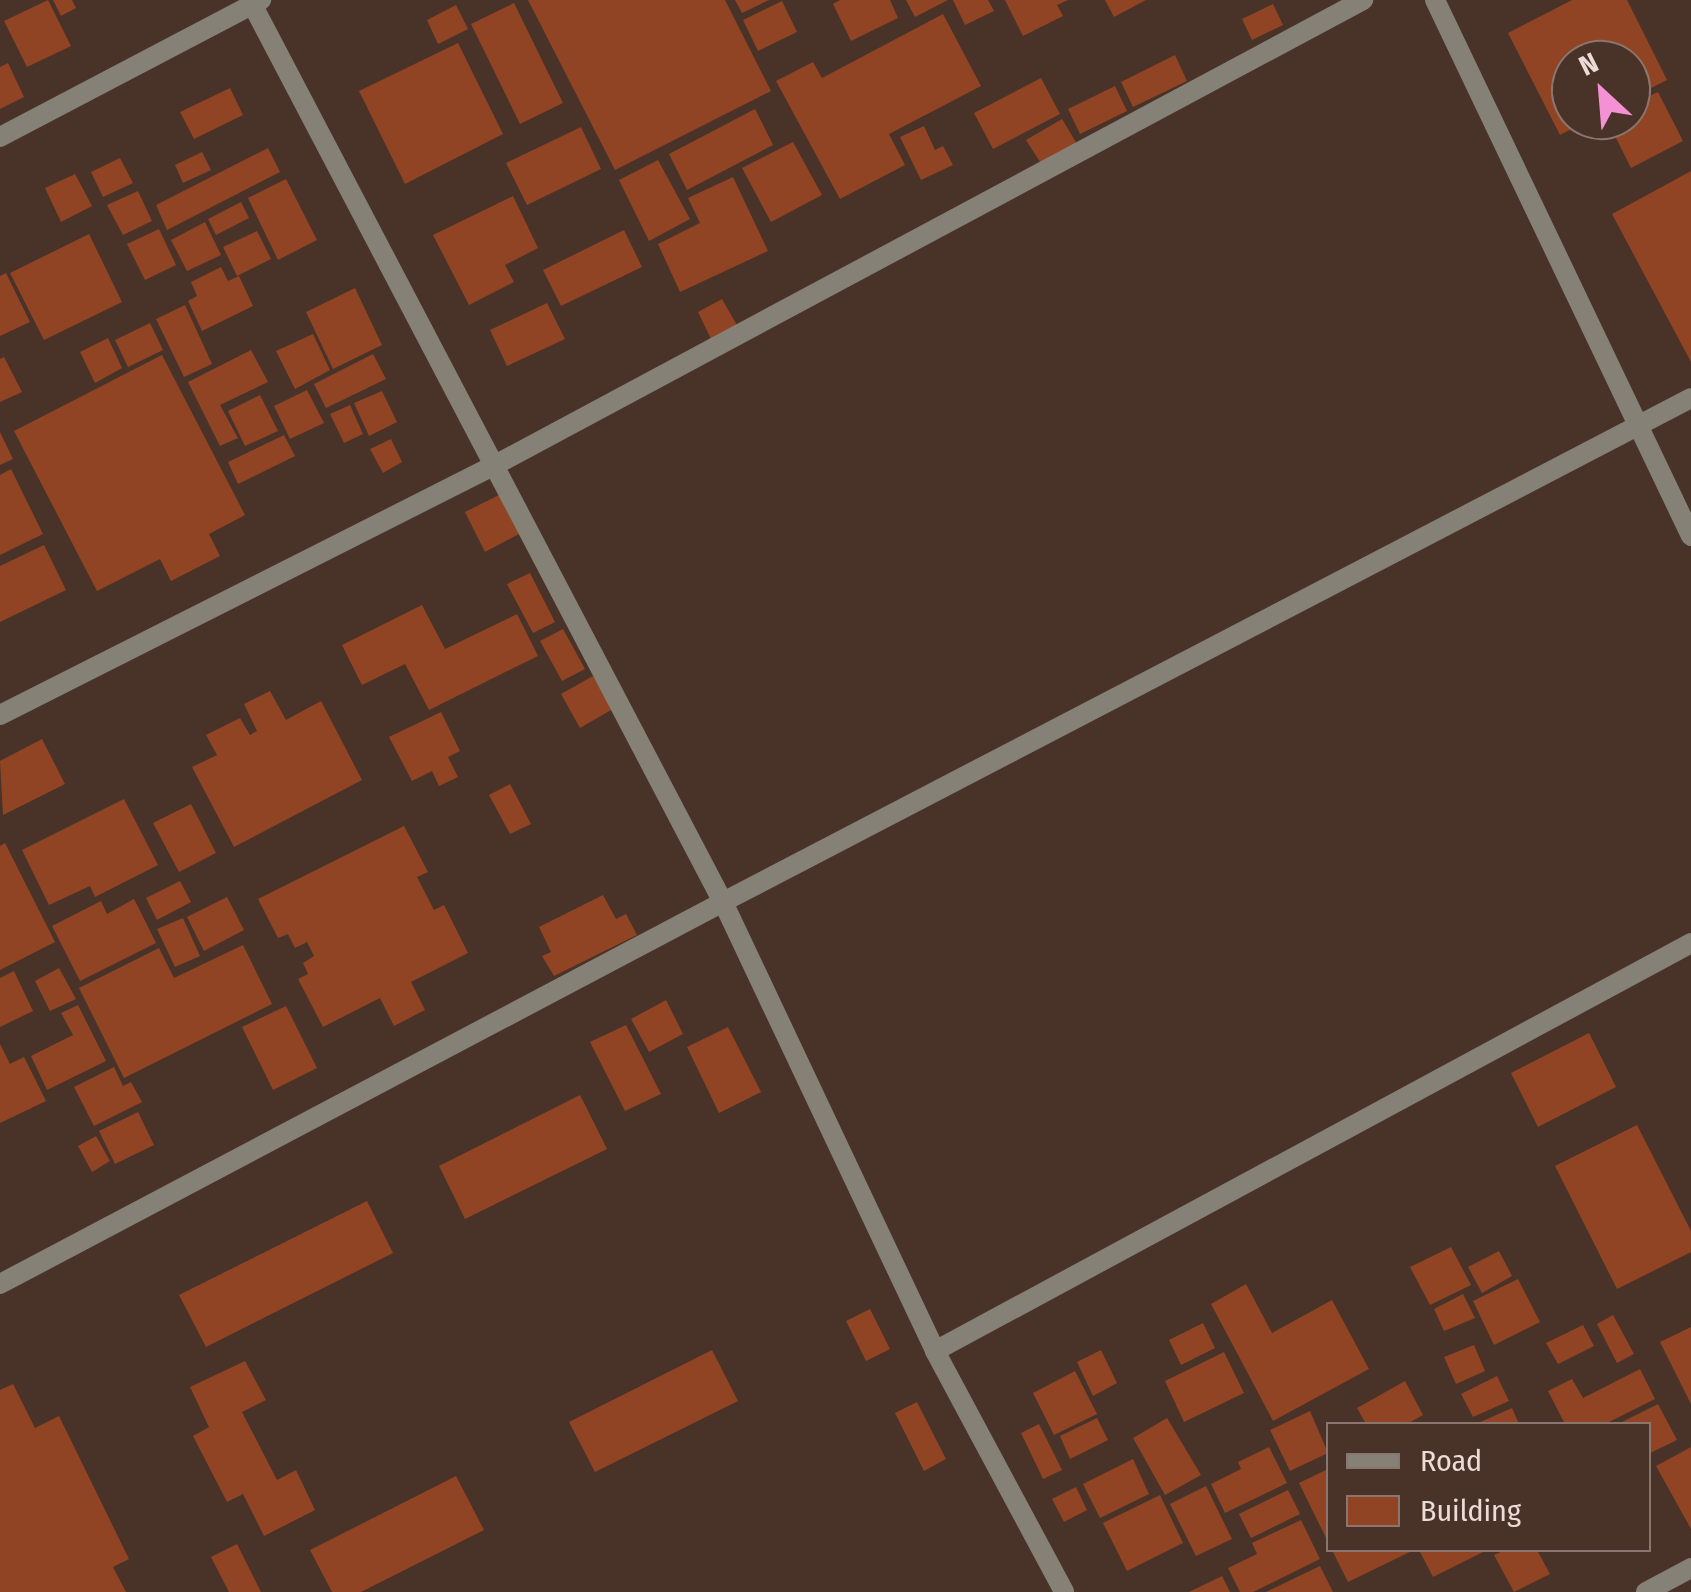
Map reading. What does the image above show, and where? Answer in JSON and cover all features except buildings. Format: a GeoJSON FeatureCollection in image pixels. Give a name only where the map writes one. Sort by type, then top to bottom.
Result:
{"type":"FeatureCollection","features":[{"type":"Feature","properties":{"kind":"street"},"geometry":{"type":"LineString","coordinates":[[0,715],[496,466],[1363,0]]}},
{"type":"Feature","properties":{"kind":"street"},"geometry":{"type":"LineString","coordinates":[[1435,0],[1691,536]]}},
{"type":"Feature","properties":{"kind":"street"},"geometry":{"type":"LineString","coordinates":[[0,137],[255,2],[722,902],[935,1351],[1064,1592]]}},
{"type":"Feature","properties":{"kind":"street"},"geometry":{"type":"LineString","coordinates":[[0,1284],[722,902],[1691,398]]}},
{"type":"Feature","properties":{"kind":"street"},"geometry":{"type":"LineString","coordinates":[[935,1351],[1691,943]]}},
{"type":"Feature","properties":{"kind":"street"},"geometry":{"type":"LineString","coordinates":[[1646,1592],[1691,1568]]}}]}
